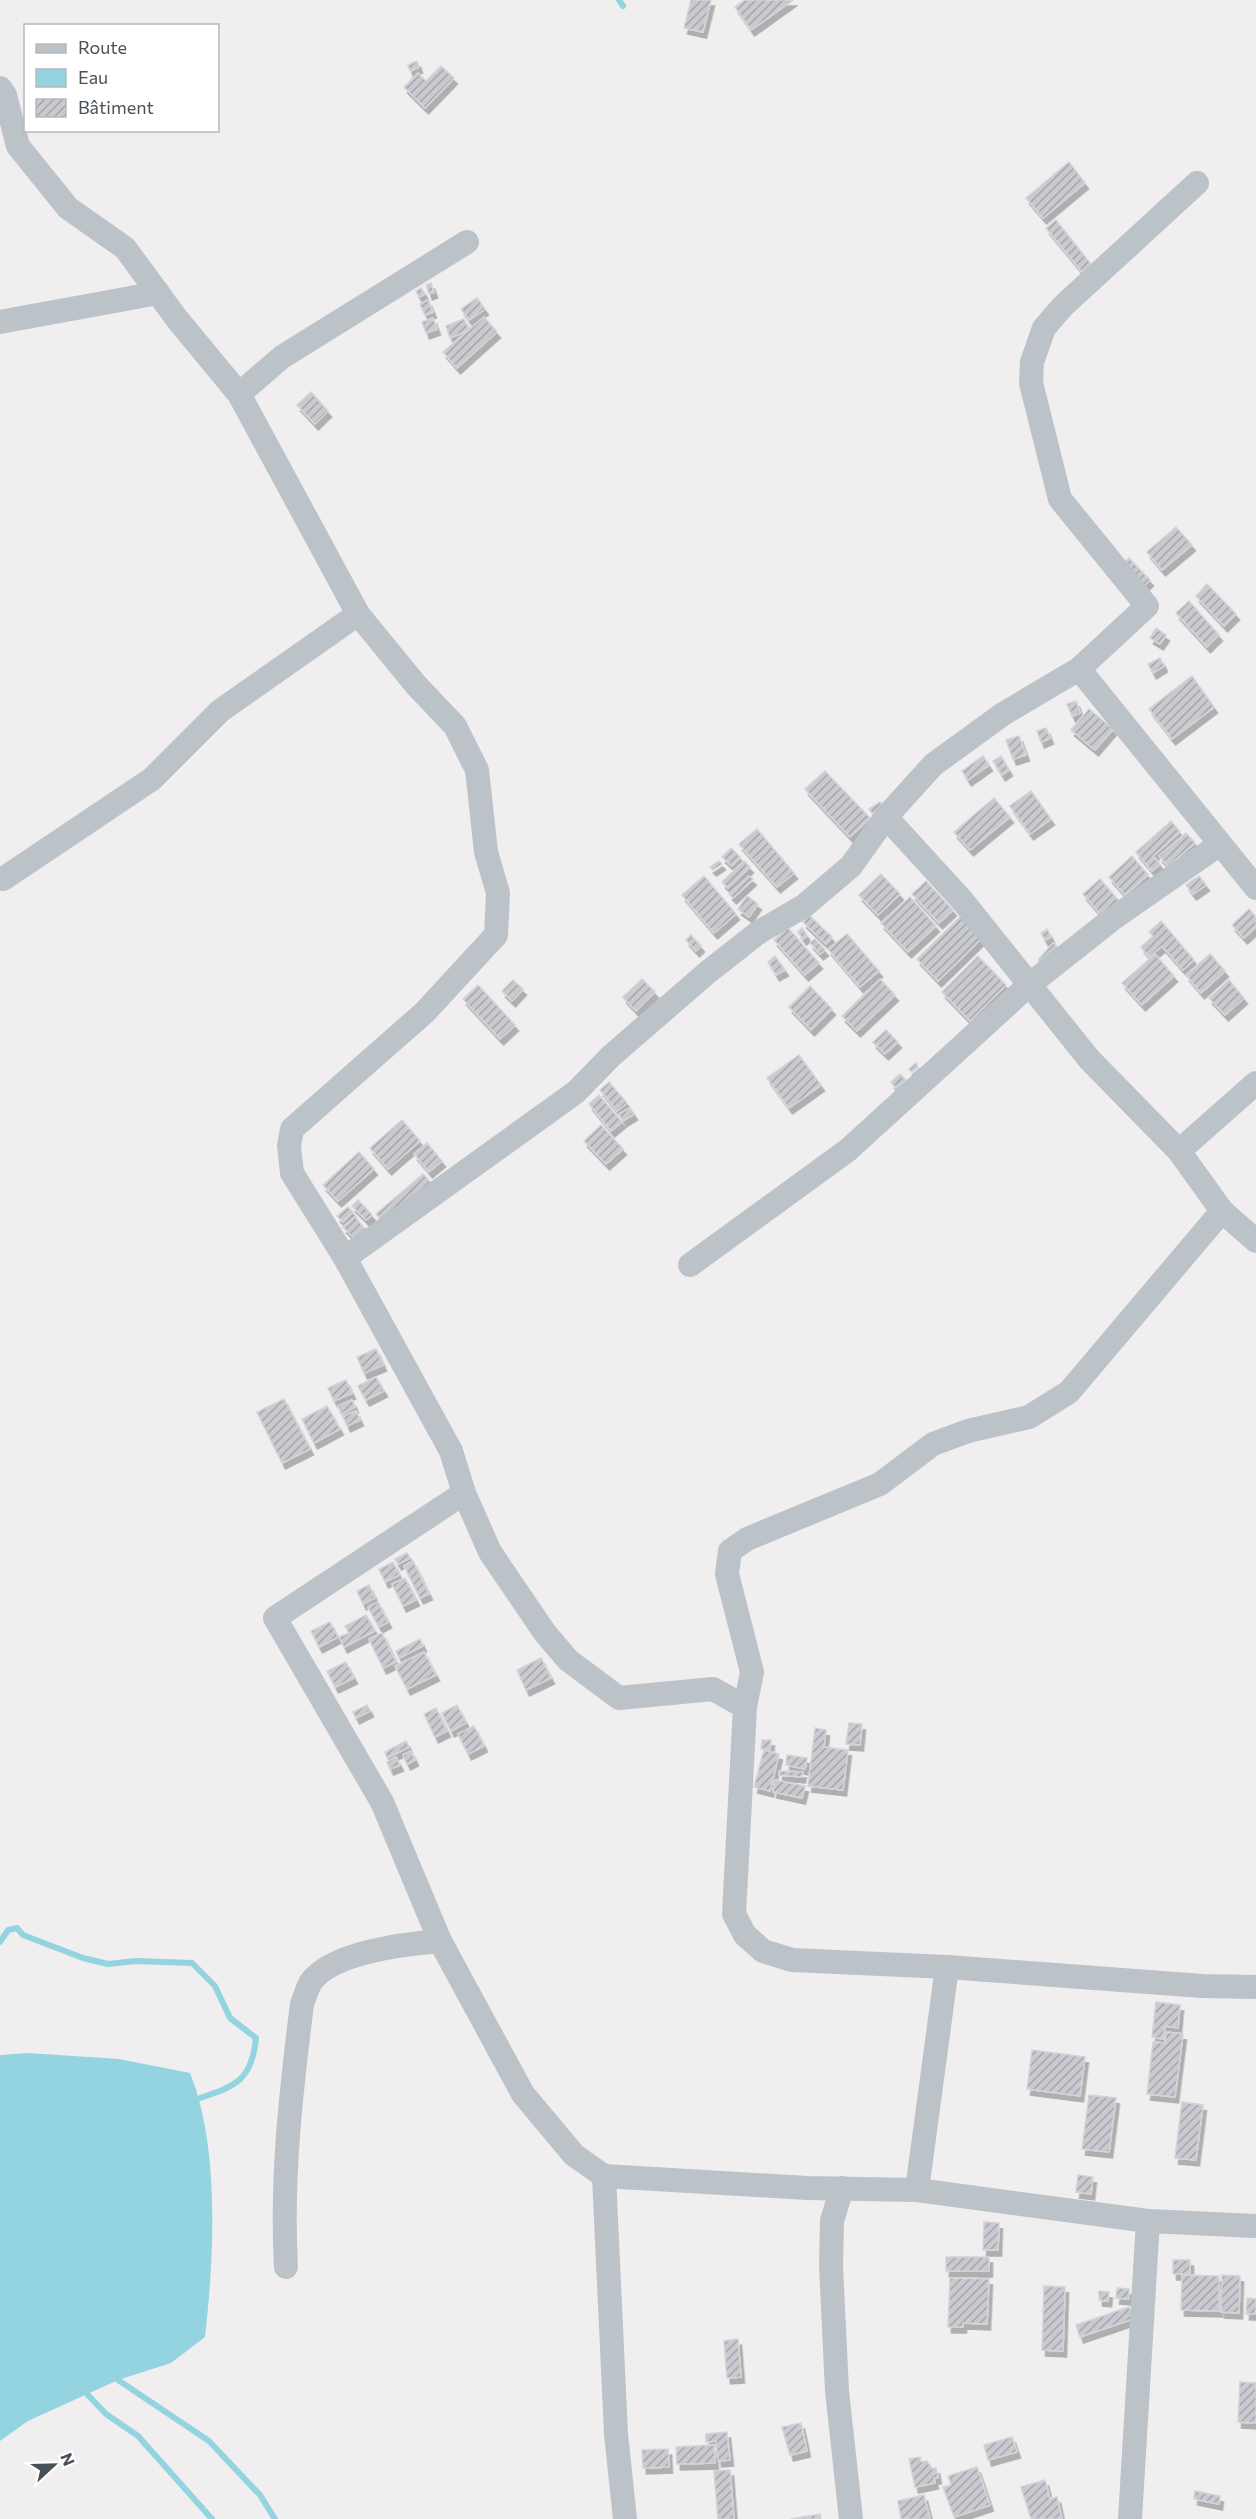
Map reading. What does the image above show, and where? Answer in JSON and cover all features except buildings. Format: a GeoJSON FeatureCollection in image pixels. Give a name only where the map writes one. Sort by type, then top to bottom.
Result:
{"type":"FeatureCollection","features":[{"type":"Feature","properties":{"kind":"street"},"geometry":{"type":"LineString","coordinates":[[0,88],[5,95],[18,146],[68,208],[125,248],[239,394],[358,614],[416,685],[455,726],[477,770],[486,852],[498,893],[496,935],[424,1012],[292,1129],[289,1146],[292,1173],[345,1258],[451,1450],[464,1493],[490,1552],[544,1634],[568,1660],[619,1698],[713,1689],[745,1707]]}},
{"type":"Feature","properties":{"kind":"street"},"geometry":{"type":"LineString","coordinates":[[345,1258],[576,1092],[612,1056],[708,972],[759,932],[804,906],[850,866],[886,817],[933,765],[1003,714],[1079,669],[1147,606],[1060,499],[1031,383],[1032,362],[1044,328],[1063,306],[1197,183]]}},
{"type":"Feature","properties":{"kind":"street"},"geometry":{"type":"LineString","coordinates":[[239,394],[282,357],[467,242]]}},
{"type":"Feature","properties":{"kind":"street"},"geometry":{"type":"LineString","coordinates":[[0,322],[158,293]]}},
{"type":"Feature","properties":{"kind":"street"},"geometry":{"type":"LineString","coordinates":[[3,879],[152,779],[220,711],[358,614]]}},
{"type":"Feature","properties":{"kind":"street"},"geometry":{"type":"LineString","coordinates":[[1079,669],[1256,888]]}},
{"type":"Feature","properties":{"kind":"street"},"geometry":{"type":"LineString","coordinates":[[886,817],[961,899],[1089,1059],[1179,1151],[1222,1211],[1256,1241]]}},
{"type":"Feature","properties":{"kind":"street"},"geometry":{"type":"LineString","coordinates":[[690,1265],[848,1150],[1029,985],[1111,920],[1220,844]]}},
{"type":"Feature","properties":{"kind":"street"},"geometry":{"type":"LineString","coordinates":[[1179,1151],[1256,1083]]}},
{"type":"Feature","properties":{"kind":"street"},"geometry":{"type":"LineString","coordinates":[[1222,1211],[1069,1392],[1029,1418],[968,1431],[933,1444],[880,1484],[747,1539],[730,1551],[727,1574],[752,1671],[745,1707],[734,1914],[746,1935],[763,1951],[792,1960],[947,1967],[1202,1986],[1256,1987]]}},
{"type":"Feature","properties":{"kind":"street"},"geometry":{"type":"LineString","coordinates":[[464,1493],[275,1618],[382,1802],[440,1941],[524,2094],[574,2156],[604,2176],[807,2188],[917,2190],[1148,2221],[1256,2226]]}},
{"type":"Feature","properties":{"kind":"street"},"geometry":{"type":"LineString","coordinates":[[286,2267],[284,2229],[286,2146],[302,2004],[310,1983],[324,1969],[341,1961],[399,1945],[440,1941]]}},
{"type":"Feature","properties":{"kind":"street"},"geometry":{"type":"LineString","coordinates":[[917,2190],[947,1967]]}},
{"type":"Feature","properties":{"kind":"street"},"geometry":{"type":"LineString","coordinates":[[604,2176],[616,2434],[625,2519]]}},
{"type":"Feature","properties":{"kind":"street"},"geometry":{"type":"LineString","coordinates":[[842,2188],[832,2221],[831,2265],[837,2391],[851,2519]]}},
{"type":"Feature","properties":{"kind":"street"},"geometry":{"type":"LineString","coordinates":[[1130,2519],[1148,2221]]}},
{"type":"Feature","properties":{"kind":"water"},"geometry":{"type":"Polygon","coordinates":[[[28,2053],[119,2059],[190,2073],[200,2102],[210,2168],[211,2273],[205,2337],[171,2363],[118,2380],[28,2421],[0,2441],[0,2055],[28,2053]]]}},
{"type":"Feature","properties":{"kind":"waterway"},"geometry":{"type":"LineString","coordinates":[[619,0],[623,6]]}},
{"type":"Feature","properties":{"kind":"waterway"},"geometry":{"type":"LineString","coordinates":[[0,1942],[8,1930],[17,1928],[23,1935],[83,1958],[108,1964],[136,1961],[192,1963],[215,1986],[230,2018],[256,2038],[251,2063],[240,2079],[232,2085],[200,2098]]}},
{"type":"Feature","properties":{"kind":"waterway"},"geometry":{"type":"LineString","coordinates":[[118,2380],[209,2441],[260,2495],[275,2519]]}},
{"type":"Feature","properties":{"kind":"waterway"},"geometry":{"type":"LineString","coordinates":[[87,2394],[106,2414],[138,2436],[212,2519]]}}]}
